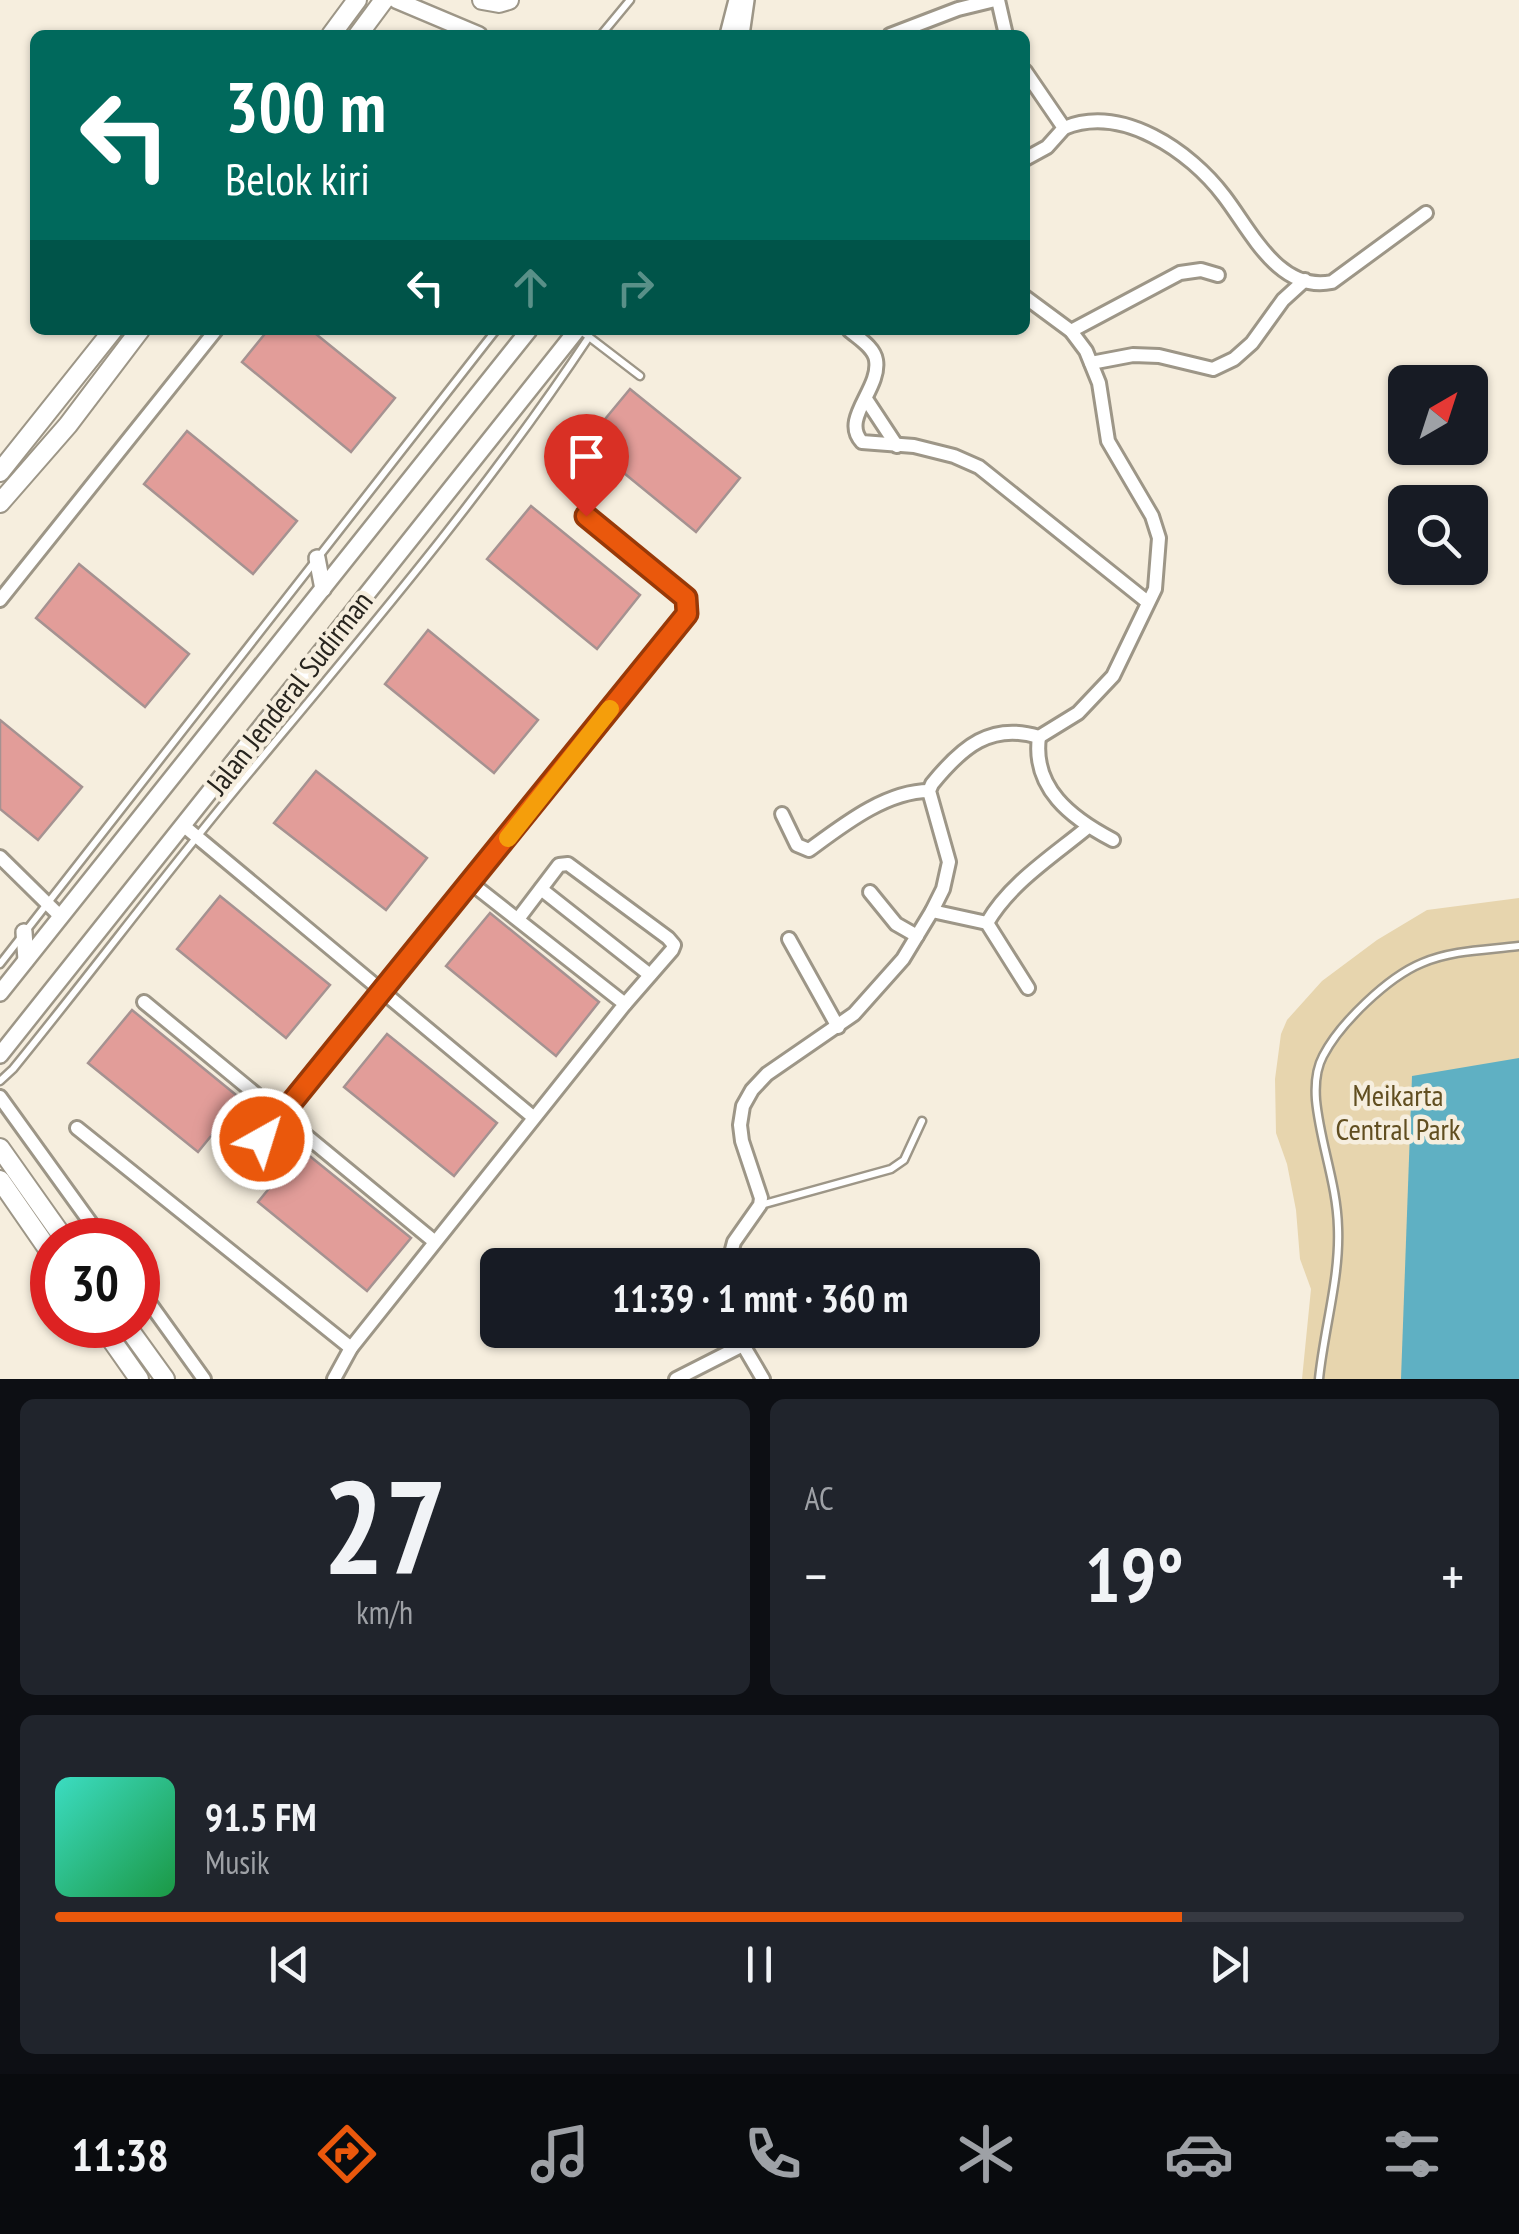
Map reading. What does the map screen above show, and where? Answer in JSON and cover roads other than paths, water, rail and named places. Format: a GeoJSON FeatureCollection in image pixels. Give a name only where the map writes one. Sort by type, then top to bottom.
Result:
{"type":"FeatureCollection","features":[{"type":"Feature","properties":{"kind":"main road"},"geometry":{"type":"LineString","coordinates":[[336,30],[357,0]]}},
{"type":"Feature","properties":{"kind":"main road"},"geometry":{"type":"LineString","coordinates":[[482,0],[509,0]]}},
{"type":"Feature","properties":{"kind":"main road"},"geometry":{"type":"LineString","coordinates":[[362,30],[380,6]]}},
{"type":"Feature","properties":{"kind":"main road"},"geometry":{"type":"LineString","coordinates":[[0,472],[109,335]]}},
{"type":"Feature","properties":{"kind":"main road"},"geometry":{"type":"LineString","coordinates":[[0,503],[68,424],[136,335]]}},
{"type":"Feature","properties":{"kind":"main road"},"geometry":{"type":"LineString","coordinates":[[0,1148],[50,1218]]}},
{"type":"Feature","properties":{"kind":"main road"},"geometry":{"type":"LineString","coordinates":[[0,1180],[30,1223]]}},
{"type":"Feature","properties":{"kind":"main road"},"geometry":{"type":"LineString","coordinates":[[118,1348],[139,1379]]}},
{"type":"Feature","properties":{"kind":"main road"},"geometry":{"type":"LineString","coordinates":[[142,1348],[164,1379]]}},
{"type":"Feature","properties":{"kind":"street"},"geometry":{"type":"LineString","coordinates":[[396,0],[467,30]]}},
{"type":"Feature","properties":{"kind":"street"},"geometry":{"type":"LineString","coordinates":[[729,30],[737,0]]}},
{"type":"Feature","properties":{"kind":"street"},"geometry":{"type":"LineString","coordinates":[[742,30],[746,0]]}},
{"type":"Feature","properties":{"kind":"street"},"geometry":{"type":"LineString","coordinates":[[903,30],[958,9],[996,0],[1005,30]]}},
{"type":"Feature","properties":{"kind":"street"},"geometry":{"type":"LineString","coordinates":[[1030,77],[1064,128]]}},
{"type":"Feature","properties":{"kind":"street"},"geometry":{"type":"LineString","coordinates":[[1030,156],[1047,148],[1064,128],[1083,120],[1118,123],[1146,132],[1199,169],[1266,255],[1280,267],[1317,285],[1332,282],[1426,213]]}},
{"type":"Feature","properties":{"kind":"street"},"geometry":{"type":"LineString","coordinates":[[1071,331],[1180,273],[1201,270],[1218,275]]}},
{"type":"Feature","properties":{"kind":"street"},"geometry":{"type":"LineString","coordinates":[[1090,363],[1146,356],[1214,369],[1234,359],[1252,343],[1282,300],[1305,280]]}},
{"type":"Feature","properties":{"kind":"street"},"geometry":{"type":"LineString","coordinates":[[929,790],[939,776],[990,734],[1016,730],[1039,736],[1078,712],[1113,676],[1155,590],[1160,538],[1152,516],[1108,440],[1099,383],[1071,331],[1030,301]]}},
{"type":"Feature","properties":{"kind":"street"},"geometry":{"type":"LineString","coordinates":[[0,600],[212,335]]}},
{"type":"Feature","properties":{"kind":"street","name":"Jalan Jenderal Sudirman"},"geometry":{"type":"LineString","coordinates":[[0,993],[525,335]]}},
{"type":"Feature","properties":{"kind":"street","name":"Jalan Jenderal Sudirman"},"geometry":{"type":"LineString","coordinates":[[0,1055],[190,831],[580,335]]}},
{"type":"Feature","properties":{"kind":"street"},"geometry":{"type":"LineString","coordinates":[[855,335],[876,359],[874,382],[853,424],[854,434],[862,442],[928,449],[979,467],[1145,600]]}},
{"type":"Feature","properties":{"kind":"street"},"geometry":{"type":"LineString","coordinates":[[866,399],[897,446]]}},
{"type":"Feature","properties":{"kind":"street"},"geometry":{"type":"LineString","coordinates":[[243,1163],[687,614],[686,598],[586,516]]}},
{"type":"Feature","properties":{"kind":"street"},"geometry":{"type":"LineString","coordinates":[[317,558],[323,588]]}},
{"type":"Feature","properties":{"kind":"street"},"geometry":{"type":"LineString","coordinates":[[1039,736],[1036,754],[1043,782],[1088,827],[1113,840]]}},
{"type":"Feature","properties":{"kind":"street"},"geometry":{"type":"LineString","coordinates":[[782,814],[797,845],[808,850],[864,812],[912,790],[929,790]]}},
{"type":"Feature","properties":{"kind":"street"},"geometry":{"type":"LineString","coordinates":[[732,1248],[760,1205],[760,1189],[740,1125],[743,1106],[752,1090],[767,1074],[854,1014],[917,936],[943,889],[950,862],[929,790]]}},
{"type":"Feature","properties":{"kind":"street"},"geometry":{"type":"LineString","coordinates":[[988,923],[1014,889],[1088,827]]}},
{"type":"Feature","properties":{"kind":"street"},"geometry":{"type":"LineString","coordinates":[[190,831],[533,1117]]}},
{"type":"Feature","properties":{"kind":"street"},"geometry":{"type":"LineString","coordinates":[[0,857],[61,917]]}},
{"type":"Feature","properties":{"kind":"street"},"geometry":{"type":"LineString","coordinates":[[334,1379],[351,1348],[674,946],[568,864],[560,865],[518,919]]}},
{"type":"Feature","properties":{"kind":"street"},"geometry":{"type":"LineString","coordinates":[[471,884],[625,1004]]}},
{"type":"Feature","properties":{"kind":"street"},"geometry":{"type":"LineString","coordinates":[[540,889],[650,975]]}},
{"type":"Feature","properties":{"kind":"street"},"geometry":{"type":"LineString","coordinates":[[870,892],[896,924],[917,936]]}},
{"type":"Feature","properties":{"kind":"street"},"geometry":{"type":"LineString","coordinates":[[932,910],[988,923],[1028,988]]}},
{"type":"Feature","properties":{"kind":"street"},"geometry":{"type":"LineString","coordinates":[[24,932],[26,960]]}},
{"type":"Feature","properties":{"kind":"street"},"geometry":{"type":"LineString","coordinates":[[789,939],[838,1027]]}},
{"type":"Feature","properties":{"kind":"street"},"geometry":{"type":"LineString","coordinates":[[144,1002],[435,1242]]}},
{"type":"Feature","properties":{"kind":"street"},"geometry":{"type":"LineString","coordinates":[[0,1096],[87,1218]]}},
{"type":"Feature","properties":{"kind":"street"},"geometry":{"type":"LineString","coordinates":[[77,1128],[351,1348]]}},
{"type":"Feature","properties":{"kind":"street"},"geometry":{"type":"LineString","coordinates":[[160,1318],[204,1379]]}},
{"type":"Feature","properties":{"kind":"street"},"geometry":{"type":"LineString","coordinates":[[676,1379],[737,1348]]}},
{"type":"Feature","properties":{"kind":"street"},"geometry":{"type":"LineString","coordinates":[[745,1348],[763,1379]]}},
{"type":"Feature","properties":{"kind":"lane"},"geometry":{"type":"LineString","coordinates":[[605,30],[630,0]]}},
{"type":"Feature","properties":{"kind":"lane"},"geometry":{"type":"LineString","coordinates":[[0,964],[492,335]]}},
{"type":"Feature","properties":{"kind":"lane"},"geometry":{"type":"LineString","coordinates":[[586,335],[640,376]]}},
{"type":"Feature","properties":{"kind":"lane"},"geometry":{"type":"LineString","coordinates":[[0,1080],[118,939],[190,831]]}},
{"type":"Feature","properties":{"kind":"lane"},"geometry":{"type":"LineString","coordinates":[[1318,1379],[1338,1231],[1336,1200],[1316,1102],[1316,1079],[1322,1057],[1346,1024],[1392,981],[1420,963],[1452,954],[1519,946]]}},
{"type":"Feature","properties":{"kind":"lane"},"geometry":{"type":"LineString","coordinates":[[760,1205],[891,1168],[904,1160],[922,1121]]}},
{"type":"Feature","properties":{"kind":"water"},"geometry":{"type":"Polygon","coordinates":[[[1519,1058],[1519,1379],[1401,1379],[1412,1076],[1519,1058]]]}},
{"type":"Feature","properties":{"kind":"park label","name":"Meikarta Central Park"},"geometry":{"type":"Point","coordinates":[1398,1113]}}]}
